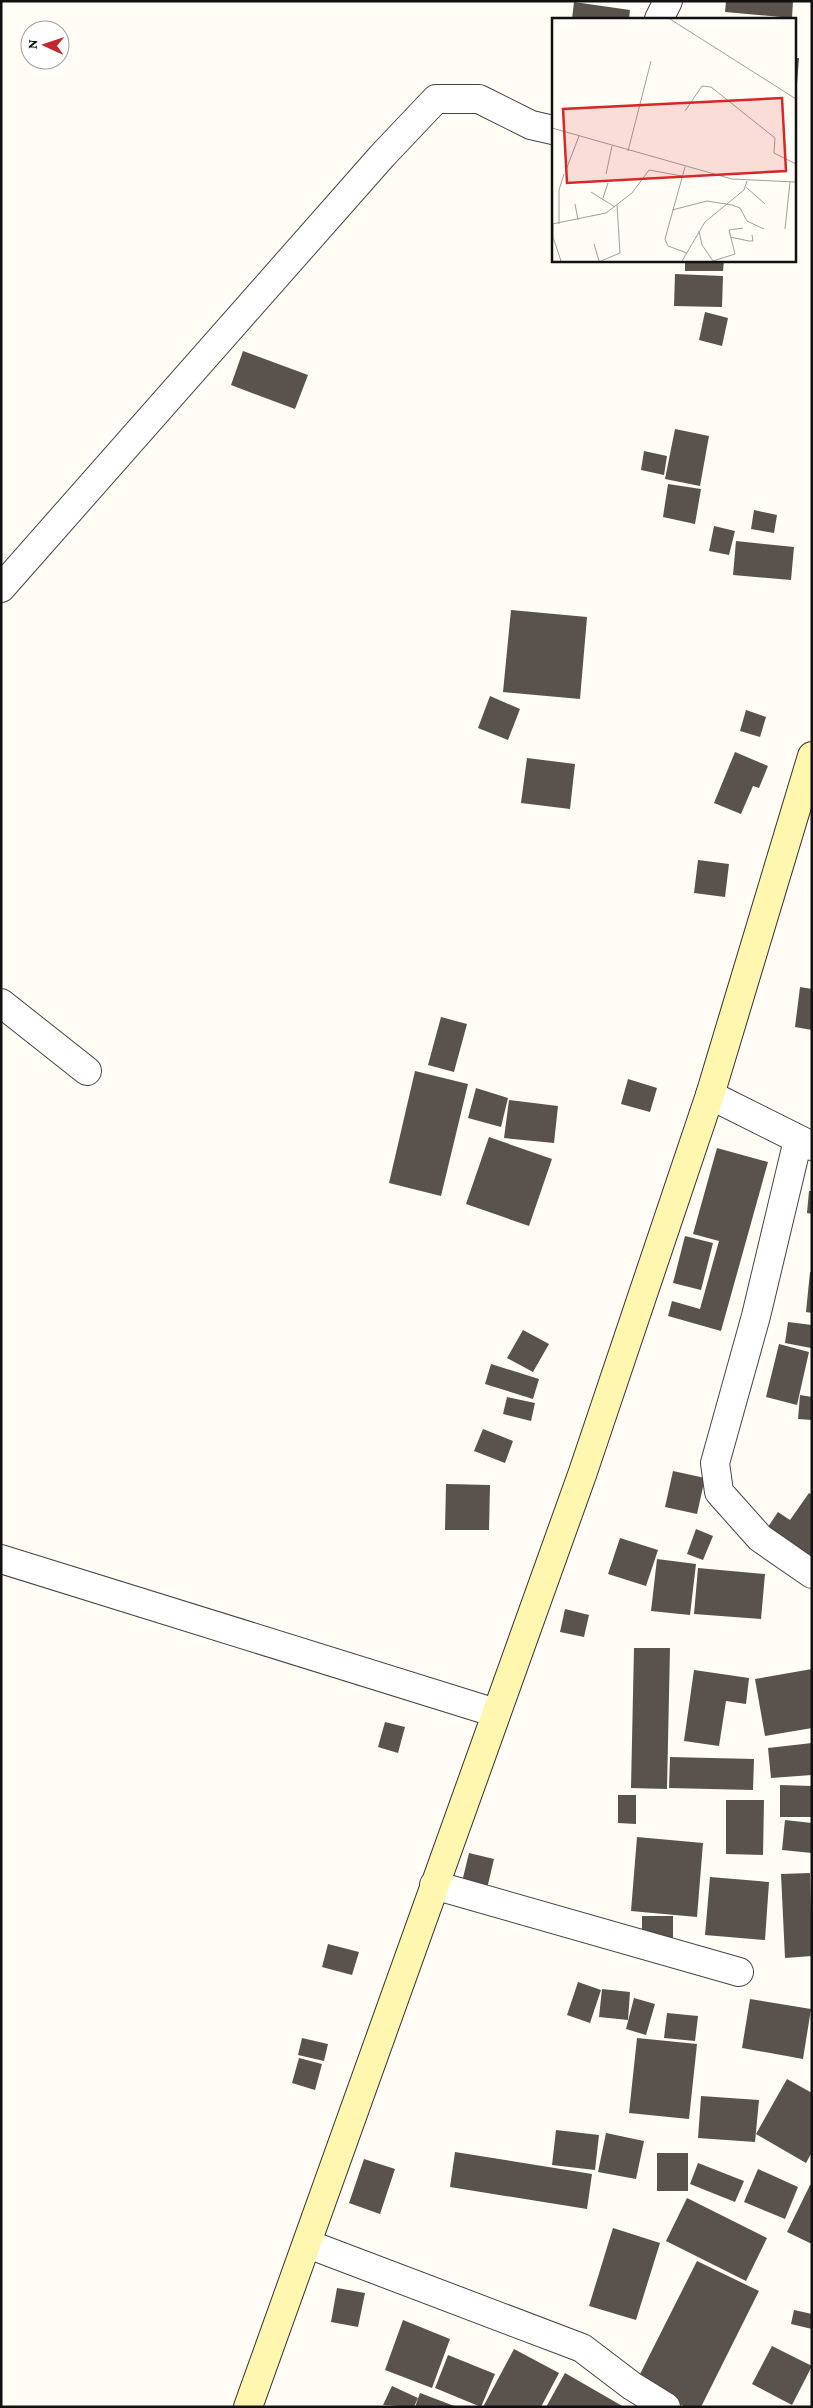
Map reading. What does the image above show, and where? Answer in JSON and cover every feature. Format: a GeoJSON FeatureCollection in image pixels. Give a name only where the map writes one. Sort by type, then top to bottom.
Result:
{"type":"FeatureCollection","features":[{"type":"Feature","properties":{"kind":"main road"},"geometry":{"type":"LineString","coordinates":[[248,2407],[308,2244],[434,1885],[583,1472],[710,1096],[812,756]]}},
{"type":"Feature","properties":{"kind":"street"},"geometry":{"type":"LineString","coordinates":[[659,18],[668,1]]}},
{"type":"Feature","properties":{"kind":"street"},"geometry":{"type":"LineString","coordinates":[[1,588],[382,156],[436,99],[479,99],[531,125],[552,130]]}},
{"type":"Feature","properties":{"kind":"street"},"geometry":{"type":"LineString","coordinates":[[1,1003],[87,1071]]}},
{"type":"Feature","properties":{"kind":"street"},"geometry":{"type":"LineString","coordinates":[[710,1096],[805,1143],[716,1463],[719,1492],[760,1538],[812,1574]]}},
{"type":"Feature","properties":{"kind":"street"},"geometry":{"type":"LineString","coordinates":[[1,1559],[496,1713]]}},
{"type":"Feature","properties":{"kind":"street"},"geometry":{"type":"LineString","coordinates":[[434,1885],[739,1972]]}},
{"type":"Feature","properties":{"kind":"street"},"geometry":{"type":"LineString","coordinates":[[308,2244],[582,2348],[632,2386],[666,2407]]}},
{"type":"Feature","properties":{"kind":"building"},"geometry":{"type":"Polygon","coordinates":[[[726,1],[793,1],[792,18],[725,12],[726,1]]]}},
{"type":"Feature","properties":{"kind":"building"},"geometry":{"type":"Polygon","coordinates":[[[574,2],[630,10],[629,18],[572,18],[574,2]]]}},
{"type":"Feature","properties":{"kind":"building"},"geometry":{"type":"Polygon","coordinates":[[[796,58],[799,58],[797,84],[796,58]]]}},
{"type":"Feature","properties":{"kind":"building"},"geometry":{"type":"Polygon","coordinates":[[[685,261],[724,261],[723,271],[685,271],[685,261]]]}},
{"type":"Feature","properties":{"kind":"building"},"geometry":{"type":"Polygon","coordinates":[[[675,274],[723,276],[722,307],[674,306],[675,274]]]}},
{"type":"Feature","properties":{"kind":"building"},"geometry":{"type":"Polygon","coordinates":[[[705,312],[728,318],[722,346],[699,340],[705,312]]]}},
{"type":"Feature","properties":{"kind":"building"},"geometry":{"type":"Polygon","coordinates":[[[243,351],[308,375],[295,409],[231,385],[243,351]]]}},
{"type":"Feature","properties":{"kind":"building"},"geometry":{"type":"Polygon","coordinates":[[[675,429],[709,436],[700,486],[665,479],[675,429]]]}},
{"type":"Feature","properties":{"kind":"building"},"geometry":{"type":"Polygon","coordinates":[[[644,451],[667,456],[664,475],[641,470],[644,451]]]}},
{"type":"Feature","properties":{"kind":"building"},"geometry":{"type":"Polygon","coordinates":[[[668,484],[701,489],[695,524],[663,517],[668,484]]]}},
{"type":"Feature","properties":{"kind":"building"},"geometry":{"type":"Polygon","coordinates":[[[754,510],[777,515],[774,533],[751,529],[754,510]]]}},
{"type":"Feature","properties":{"kind":"building"},"geometry":{"type":"Polygon","coordinates":[[[714,526],[735,531],[729,555],[709,551],[714,526]]]}},
{"type":"Feature","properties":{"kind":"building"},"geometry":{"type":"Polygon","coordinates":[[[736,541],[794,547],[791,580],[733,575],[736,541]]]}},
{"type":"Feature","properties":{"kind":"building"},"geometry":{"type":"Polygon","coordinates":[[[511,610],[587,617],[580,699],[503,692],[511,610]]]}},
{"type":"Feature","properties":{"kind":"building"},"geometry":{"type":"Polygon","coordinates":[[[490,696],[520,709],[508,740],[478,728],[490,696]]]}},
{"type":"Feature","properties":{"kind":"building"},"geometry":{"type":"Polygon","coordinates":[[[746,710],[766,717],[760,737],[740,731],[746,710]]]}},
{"type":"Feature","properties":{"kind":"building"},"geometry":{"type":"Polygon","coordinates":[[[735,752],[768,766],[759,788],[753,786],[741,814],[714,803],[735,752]]]}},
{"type":"Feature","properties":{"kind":"building"},"geometry":{"type":"Polygon","coordinates":[[[527,758],[575,764],[570,809],[521,803],[527,758]]]}},
{"type":"Feature","properties":{"kind":"building"},"geometry":{"type":"Polygon","coordinates":[[[698,860],[729,864],[725,897],[694,893],[698,860]]]}},
{"type":"Feature","properties":{"kind":"building"},"geometry":{"type":"Polygon","coordinates":[[[800,987],[812,989],[812,1030],[795,1027],[800,987]]]}},
{"type":"Feature","properties":{"kind":"building"},"geometry":{"type":"Polygon","coordinates":[[[441,1017],[467,1024],[454,1072],[428,1065],[441,1017]]]}},
{"type":"Feature","properties":{"kind":"building"},"geometry":{"type":"Polygon","coordinates":[[[415,1071],[468,1084],[441,1196],[389,1183],[415,1071]]]}},
{"type":"Feature","properties":{"kind":"building"},"geometry":{"type":"Polygon","coordinates":[[[628,1079],[657,1088],[650,1112],[621,1104],[628,1079]]]}},
{"type":"Feature","properties":{"kind":"building"},"geometry":{"type":"Polygon","coordinates":[[[476,1088],[508,1098],[501,1127],[468,1118],[476,1088]]]}},
{"type":"Feature","properties":{"kind":"building"},"geometry":{"type":"Polygon","coordinates":[[[509,1100],[558,1106],[554,1143],[504,1138],[509,1100]]]}},
{"type":"Feature","properties":{"kind":"building"},"geometry":{"type":"Polygon","coordinates":[[[489,1137],[552,1159],[529,1226],[466,1204],[489,1137]]]}},
{"type":"Feature","properties":{"kind":"building"},"geometry":{"type":"Polygon","coordinates":[[[717,1148],[768,1162],[721,1331],[668,1316],[672,1301],[700,1309],[719,1241],[693,1234],[717,1148]]]}},
{"type":"Feature","properties":{"kind":"building"},"geometry":{"type":"Polygon","coordinates":[[[809,1191],[812,1191],[812,1214],[807,1213],[809,1191]]]}},
{"type":"Feature","properties":{"kind":"building"},"geometry":{"type":"Polygon","coordinates":[[[685,1236],[713,1243],[701,1290],[673,1283],[685,1236]]]}},
{"type":"Feature","properties":{"kind":"building"},"geometry":{"type":"Polygon","coordinates":[[[810,1272],[812,1272],[812,1313],[806,1312],[810,1272]]]}},
{"type":"Feature","properties":{"kind":"building"},"geometry":{"type":"Polygon","coordinates":[[[788,1322],[812,1325],[811,1348],[785,1343],[788,1322]]]}},
{"type":"Feature","properties":{"kind":"building"},"geometry":{"type":"Polygon","coordinates":[[[523,1330],[549,1344],[533,1372],[507,1358],[523,1330]]]}},
{"type":"Feature","properties":{"kind":"building"},"geometry":{"type":"Polygon","coordinates":[[[779,1344],[809,1352],[797,1405],[766,1397],[779,1344]]]}},
{"type":"Feature","properties":{"kind":"building"},"geometry":{"type":"Polygon","coordinates":[[[491,1364],[539,1379],[533,1399],[485,1384],[491,1364]]]}},
{"type":"Feature","properties":{"kind":"building"},"geometry":{"type":"Polygon","coordinates":[[[800,1395],[812,1397],[812,1420],[798,1419],[800,1395]]]}},
{"type":"Feature","properties":{"kind":"building"},"geometry":{"type":"Polygon","coordinates":[[[507,1397],[535,1403],[531,1421],[503,1414],[507,1397]]]}},
{"type":"Feature","properties":{"kind":"building"},"geometry":{"type":"Polygon","coordinates":[[[483,1429],[513,1441],[505,1463],[474,1451],[483,1429]]]}},
{"type":"Feature","properties":{"kind":"building"},"geometry":{"type":"Polygon","coordinates":[[[673,1471],[705,1478],[697,1514],[665,1507],[673,1471]]]}},
{"type":"Feature","properties":{"kind":"building"},"geometry":{"type":"Polygon","coordinates":[[[446,1484],[490,1485],[489,1530],[445,1530],[446,1484]]]}},
{"type":"Feature","properties":{"kind":"building"},"geometry":{"type":"Polygon","coordinates":[[[809,1493],[812,1495],[812,1562],[766,1530],[778,1512],[790,1520],[809,1493]]]}},
{"type":"Feature","properties":{"kind":"building"},"geometry":{"type":"Polygon","coordinates":[[[696,1529],[713,1536],[703,1560],[687,1554],[696,1529]]]}},
{"type":"Feature","properties":{"kind":"building"},"geometry":{"type":"Polygon","coordinates":[[[620,1538],[658,1550],[646,1586],[608,1574],[620,1538]]]}},
{"type":"Feature","properties":{"kind":"building"},"geometry":{"type":"Polygon","coordinates":[[[657,1559],[696,1564],[690,1615],[651,1611],[657,1559]]]}},
{"type":"Feature","properties":{"kind":"building"},"geometry":{"type":"Polygon","coordinates":[[[698,1568],[765,1574],[761,1619],[694,1614],[698,1568]]]}},
{"type":"Feature","properties":{"kind":"building"},"geometry":{"type":"Polygon","coordinates":[[[565,1609],[589,1615],[584,1637],[560,1632],[565,1609]]]}},
{"type":"Feature","properties":{"kind":"building"},"geometry":{"type":"Polygon","coordinates":[[[634,1648],[670,1648],[667,1789],[631,1788],[634,1648]]]}},
{"type":"Feature","properties":{"kind":"building"},"geometry":{"type":"Polygon","coordinates":[[[812,1669],[812,1728],[765,1736],[755,1679],[812,1669]]]}},
{"type":"Feature","properties":{"kind":"building"},"geometry":{"type":"Polygon","coordinates":[[[694,1670],[749,1678],[746,1704],[726,1701],[719,1746],[684,1741],[694,1670]]]}},
{"type":"Feature","properties":{"kind":"building"},"geometry":{"type":"Polygon","coordinates":[[[385,1722],[405,1727],[398,1753],[378,1747],[385,1722]]]}},
{"type":"Feature","properties":{"kind":"building"},"geometry":{"type":"Polygon","coordinates":[[[812,1743],[812,1775],[771,1778],[768,1748],[812,1743]]]}},
{"type":"Feature","properties":{"kind":"building"},"geometry":{"type":"Polygon","coordinates":[[[670,1757],[754,1759],[753,1790],[669,1788],[670,1757]]]}},
{"type":"Feature","properties":{"kind":"building"},"geometry":{"type":"Polygon","coordinates":[[[780,1785],[812,1786],[812,1817],[780,1817],[780,1785]]]}},
{"type":"Feature","properties":{"kind":"building"},"geometry":{"type":"Polygon","coordinates":[[[618,1795],[636,1795],[636,1824],[618,1823],[618,1795]]]}},
{"type":"Feature","properties":{"kind":"building"},"geometry":{"type":"Polygon","coordinates":[[[726,1800],[764,1800],[763,1855],[726,1854],[726,1800]]]}},
{"type":"Feature","properties":{"kind":"building"},"geometry":{"type":"Polygon","coordinates":[[[785,1820],[812,1823],[812,1853],[782,1850],[785,1820]]]}},
{"type":"Feature","properties":{"kind":"building"},"geometry":{"type":"Polygon","coordinates":[[[637,1837],[703,1843],[697,1917],[631,1911],[637,1837]]]}},
{"type":"Feature","properties":{"kind":"building"},"geometry":{"type":"Polygon","coordinates":[[[469,1853],[494,1859],[486,1893],[461,1886],[469,1853]]]}},
{"type":"Feature","properties":{"kind":"building"},"geometry":{"type":"Polygon","coordinates":[[[810,1873],[812,1956],[785,1958],[781,1874],[810,1873]]]}},
{"type":"Feature","properties":{"kind":"building"},"geometry":{"type":"Polygon","coordinates":[[[710,1877],[769,1882],[765,1940],[705,1935],[710,1877]]]}},
{"type":"Feature","properties":{"kind":"building"},"geometry":{"type":"Polygon","coordinates":[[[642,1916],[673,1916],[673,1941],[642,1941],[642,1916]]]}},
{"type":"Feature","properties":{"kind":"building"},"geometry":{"type":"Polygon","coordinates":[[[328,1944],[359,1952],[352,1975],[322,1967],[328,1944]]]}},
{"type":"Feature","properties":{"kind":"building"},"geometry":{"type":"Polygon","coordinates":[[[578,1982],[601,1990],[590,2023],[567,2015],[578,1982]]]}},
{"type":"Feature","properties":{"kind":"building"},"geometry":{"type":"Polygon","coordinates":[[[602,1989],[630,1992],[628,2020],[599,2017],[602,1989]]]}},
{"type":"Feature","properties":{"kind":"building"},"geometry":{"type":"Polygon","coordinates":[[[634,1998],[655,2004],[646,2035],[626,2029],[634,1998]]]}},
{"type":"Feature","properties":{"kind":"building"},"geometry":{"type":"Polygon","coordinates":[[[750,1999],[811,2009],[803,2059],[742,2048],[750,1999]]]}},
{"type":"Feature","properties":{"kind":"building"},"geometry":{"type":"Polygon","coordinates":[[[667,2013],[698,2016],[695,2041],[664,2038],[667,2013]]]}},
{"type":"Feature","properties":{"kind":"building"},"geometry":{"type":"Polygon","coordinates":[[[302,2038],[328,2044],[324,2061],[298,2055],[302,2038]]]}},
{"type":"Feature","properties":{"kind":"building"},"geometry":{"type":"Polygon","coordinates":[[[637,2038],[697,2044],[689,2119],[629,2113],[637,2038]]]}},
{"type":"Feature","properties":{"kind":"building"},"geometry":{"type":"Polygon","coordinates":[[[299,2058],[322,2064],[315,2090],[292,2083],[299,2058]]]}},
{"type":"Feature","properties":{"kind":"building"},"geometry":{"type":"Polygon","coordinates":[[[787,2079],[812,2093],[812,2152],[806,2163],[756,2134],[787,2079]]]}},
{"type":"Feature","properties":{"kind":"building"},"geometry":{"type":"Polygon","coordinates":[[[701,2096],[759,2100],[755,2142],[698,2138],[701,2096]]]}},
{"type":"Feature","properties":{"kind":"building"},"geometry":{"type":"Polygon","coordinates":[[[556,2130],[599,2135],[595,2170],[552,2165],[556,2130]]]}},
{"type":"Feature","properties":{"kind":"building"},"geometry":{"type":"Polygon","coordinates":[[[606,2133],[644,2141],[636,2179],[598,2172],[606,2133]]]}},
{"type":"Feature","properties":{"kind":"building"},"geometry":{"type":"Polygon","coordinates":[[[455,2152],[592,2174],[587,2209],[450,2187],[455,2152]]]}},
{"type":"Feature","properties":{"kind":"building"},"geometry":{"type":"Polygon","coordinates":[[[657,2153],[688,2153],[688,2191],[657,2191],[657,2153]]]}},
{"type":"Feature","properties":{"kind":"building"},"geometry":{"type":"Polygon","coordinates":[[[364,2159],[395,2169],[380,2214],[349,2203],[364,2159]]]}},
{"type":"Feature","properties":{"kind":"building"},"geometry":{"type":"Polygon","coordinates":[[[698,2163],[744,2181],[735,2202],[690,2184],[698,2163]]]}},
{"type":"Feature","properties":{"kind":"building"},"geometry":{"type":"Polygon","coordinates":[[[758,2169],[798,2187],[785,2219],[744,2202],[758,2169]]]}},
{"type":"Feature","properties":{"kind":"building"},"geometry":{"type":"Polygon","coordinates":[[[810,2185],[812,2185],[812,2244],[787,2232],[810,2185]]]}},
{"type":"Feature","properties":{"kind":"building"},"geometry":{"type":"Polygon","coordinates":[[[687,2198],[767,2238],[746,2281],[666,2241],[687,2198]]]}},
{"type":"Feature","properties":{"kind":"building"},"geometry":{"type":"Polygon","coordinates":[[[613,2228],[660,2243],[636,2320],[589,2306],[613,2228]]]}},
{"type":"Feature","properties":{"kind":"building"},"geometry":{"type":"Polygon","coordinates":[[[697,2261],[759,2291],[701,2407],[685,2407],[636,2382],[697,2261]]]}},
{"type":"Feature","properties":{"kind":"building"},"geometry":{"type":"Polygon","coordinates":[[[337,2288],[365,2293],[358,2327],[331,2322],[337,2288]]]}},
{"type":"Feature","properties":{"kind":"building"},"geometry":{"type":"Polygon","coordinates":[[[794,2310],[812,2314],[812,2329],[791,2324],[794,2310]]]}},
{"type":"Feature","properties":{"kind":"building"},"geometry":{"type":"Polygon","coordinates":[[[403,2320],[450,2339],[432,2388],[385,2370],[403,2320]]]}},
{"type":"Feature","properties":{"kind":"building"},"geometry":{"type":"Polygon","coordinates":[[[772,2346],[812,2366],[792,2405],[752,2384],[772,2346]]]}},
{"type":"Feature","properties":{"kind":"building"},"geometry":{"type":"Polygon","coordinates":[[[514,2349],[559,2373],[541,2407],[483,2407],[514,2349]]]}},
{"type":"Feature","properties":{"kind":"building"},"geometry":{"type":"Polygon","coordinates":[[[448,2355],[495,2374],[481,2407],[435,2388],[448,2355]]]}},
{"type":"Feature","properties":{"kind":"building"},"geometry":{"type":"Polygon","coordinates":[[[565,2373],[624,2407],[546,2407],[565,2373]]]}},
{"type":"Feature","properties":{"kind":"building"},"geometry":{"type":"Polygon","coordinates":[[[392,2386],[418,2398],[414,2407],[383,2405],[392,2386]]]}},
{"type":"Feature","properties":{"kind":"building"},"geometry":{"type":"Polygon","coordinates":[[[420,2393],[457,2407],[415,2407],[420,2393]]]}}]}
